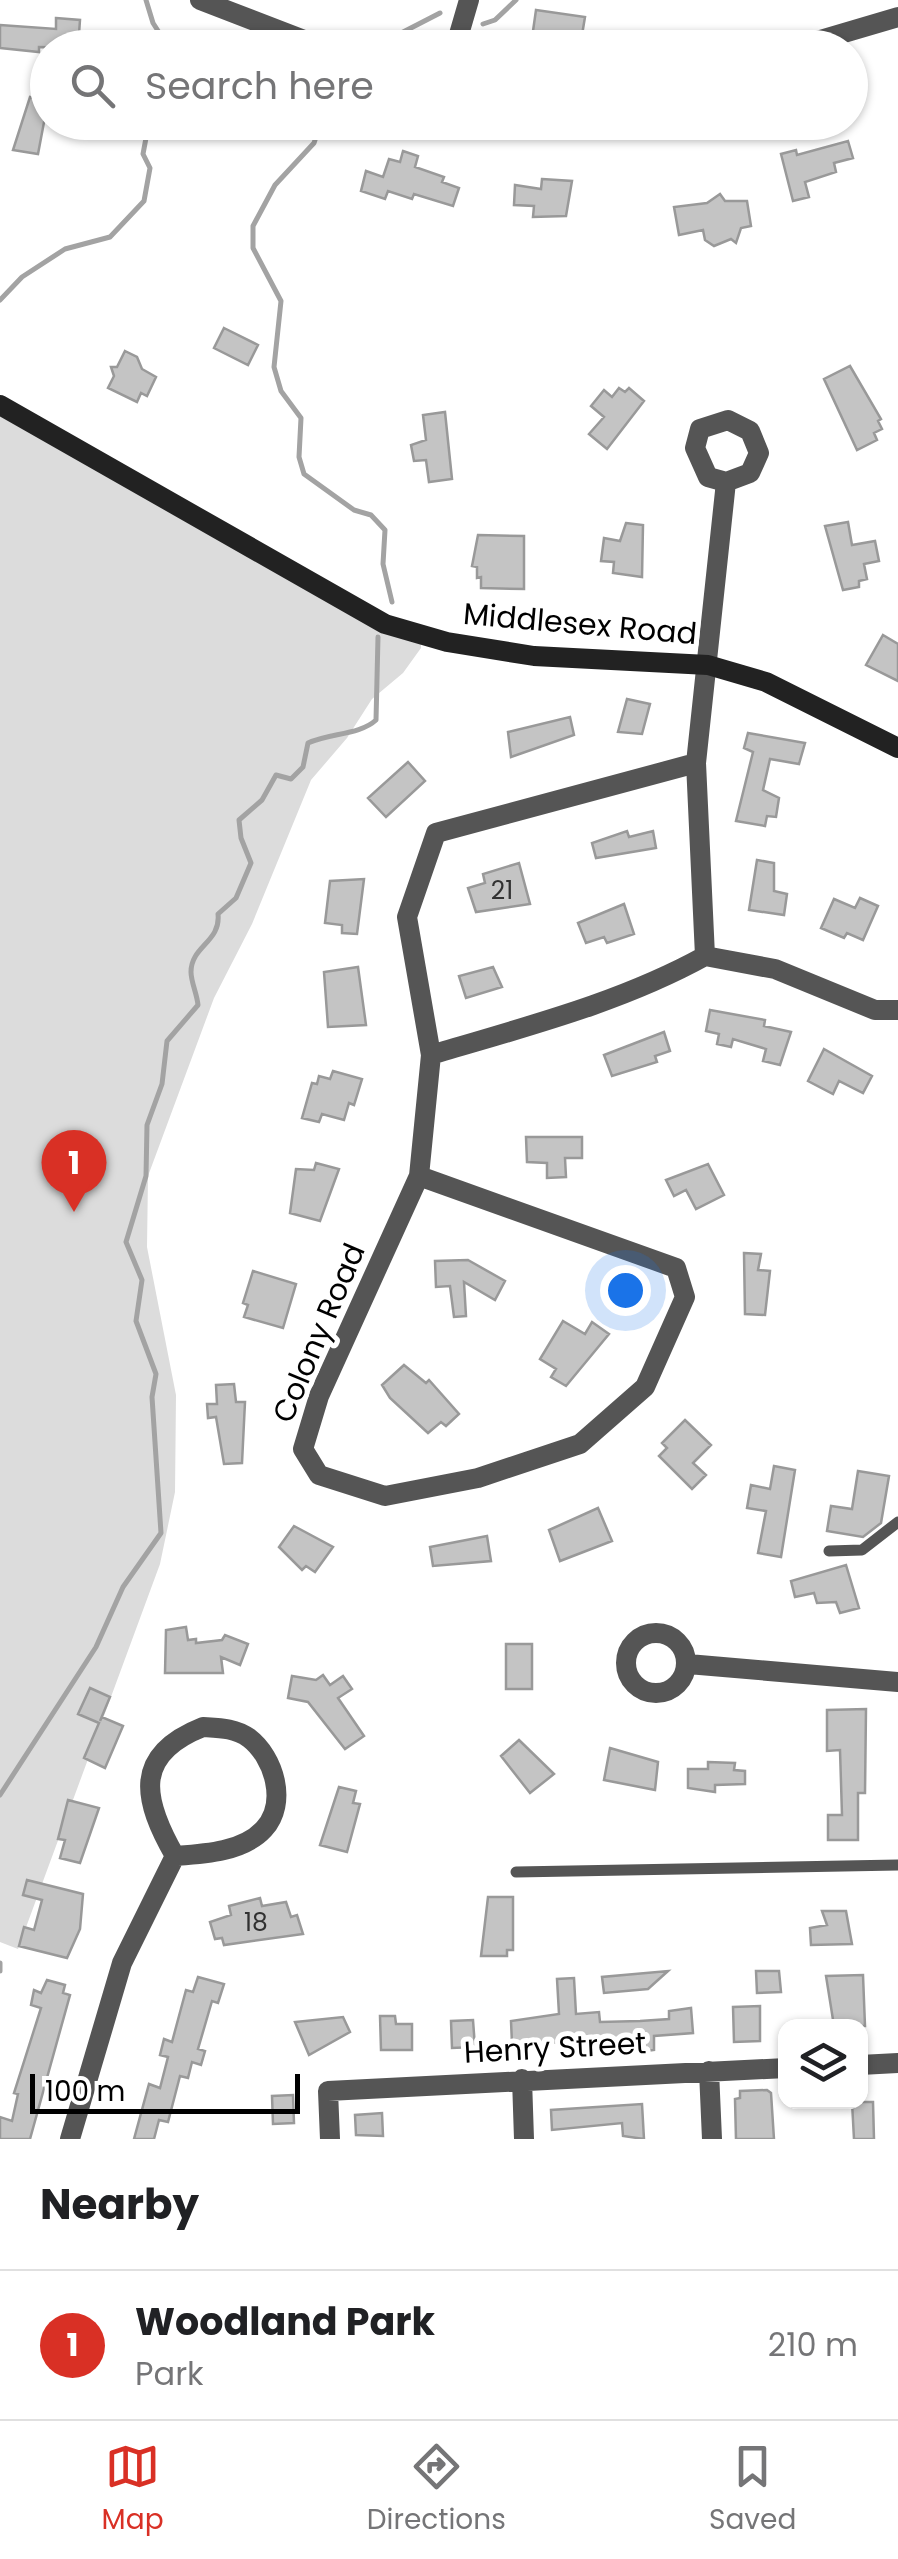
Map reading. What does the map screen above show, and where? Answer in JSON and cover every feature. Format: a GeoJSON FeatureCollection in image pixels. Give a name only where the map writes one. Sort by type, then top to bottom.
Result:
{"type":"FeatureCollection","features":[{"type":"Feature","properties":{"kind":"street"},"geometry":{"type":"LineString","coordinates":[[200,0],[278,30]]}},
{"type":"Feature","properties":{"kind":"street"},"geometry":{"type":"LineString","coordinates":[[460,30],[468,0]]}},
{"type":"Feature","properties":{"kind":"street"},"geometry":{"type":"LineString","coordinates":[[856,30],[898,18]]}},
{"type":"Feature","properties":{"kind":"street","name":"Middlesex Road"},"geometry":{"type":"LineString","coordinates":[[0,405],[149,486],[385,624],[447,642],[534,656],[708,665],[766,682],[898,748]]}},
{"type":"Feature","properties":{"kind":"street"},"geometry":{"type":"LineString","coordinates":[[705,956],[696,762],[726,482]]}},
{"type":"Feature","properties":{"kind":"street","name":"Colony Road"},"geometry":{"type":"LineString","coordinates":[[420,1176],[676,1268],[685,1297],[645,1387],[580,1444],[478,1478],[385,1496],[319,1475],[303,1449],[319,1396],[420,1176],[432,1055],[407,917],[436,832],[696,762]]}},
{"type":"Feature","properties":{"kind":"street"},"geometry":{"type":"LineString","coordinates":[[432,1055],[580,1010],[668,977],[705,956],[775,968],[895,1015]]}},
{"type":"Feature","properties":{"kind":"street"},"geometry":{"type":"LineString","coordinates":[[688,1664],[898,1682]]}},
{"type":"Feature","properties":{"kind":"street"},"geometry":{"type":"LineString","coordinates":[[204,1727],[228,1728],[248,1738],[266,1757],[275,1780],[276,1807],[264,1829],[238,1846],[176,1856],[155,1820],[148,1792],[159,1754],[181,1736],[204,1727]]}},
{"type":"Feature","properties":{"kind":"street"},"geometry":{"type":"LineString","coordinates":[[70,2139],[122,1963],[176,1856]]}},
{"type":"Feature","properties":{"kind":"street"},"geometry":{"type":"LineString","coordinates":[[868,2065],[898,2063]]}},
{"type":"Feature","properties":{"kind":"street","name":"Henry Street"},"geometry":{"type":"LineString","coordinates":[[330,2139],[328,2091],[522,2078],[778,2068]]}},
{"type":"Feature","properties":{"kind":"street"},"geometry":{"type":"LineString","coordinates":[[709,2071],[712,2139]]}},
{"type":"Feature","properties":{"kind":"street"},"geometry":{"type":"LineString","coordinates":[[522,2078],[524,2139]]}},
{"type":"Feature","properties":{"kind":"lane"},"geometry":{"type":"LineString","coordinates":[[829,1551],[862,1550],[898,1522]]}},
{"type":"Feature","properties":{"kind":"lane"},"geometry":{"type":"LineString","coordinates":[[516,1872],[898,1865]]}},
{"type":"Feature","properties":{"kind":"shaded area"},"geometry":{"type":"Polygon","coordinates":[[[0,405],[421,634],[421,648],[403,673],[372,699],[347,738],[311,780],[252,924],[214,998],[148,1176],[147,1247],[176,1395],[175,1492],[160,1564],[18,1949],[0,1942],[0,405]]]}},
{"type":"Feature","properties":{"kind":"building"},"geometry":{"type":"Polygon","coordinates":[[[536,10],[585,17],[583,30],[533,30],[536,10]]]}},
{"type":"Feature","properties":{"kind":"building"},"geometry":{"type":"Polygon","coordinates":[[[56,18],[80,20],[79,30],[30,30],[30,51],[0,48],[0,25],[56,29],[56,18]]]}},
{"type":"Feature","properties":{"kind":"building"},"geometry":{"type":"Polygon","coordinates":[[[30,97],[30,140],[41,140],[38,154],[13,150],[30,97]]]}},
{"type":"Feature","properties":{"kind":"building"},"geometry":{"type":"Polygon","coordinates":[[[848,141],[853,158],[834,163],[836,172],[805,182],[809,197],[793,201],[781,154],[796,150],[797,155],[848,141]]]}},
{"type":"Feature","properties":{"kind":"building"},"geometry":{"type":"Polygon","coordinates":[[[403,151],[418,156],[415,167],[444,177],[442,182],[459,188],[453,206],[414,194],[412,199],[388,191],[385,199],[361,191],[366,171],[383,177],[389,159],[400,162],[403,151]]]}},
{"type":"Feature","properties":{"kind":"building"},"geometry":{"type":"Polygon","coordinates":[[[542,179],[572,181],[566,216],[533,217],[534,206],[514,205],[515,185],[541,189],[542,179]]]}},
{"type":"Feature","properties":{"kind":"building"},"geometry":{"type":"Polygon","coordinates":[[[720,194],[725,201],[747,201],[751,226],[741,228],[736,243],[731,239],[714,246],[705,240],[703,230],[679,235],[674,207],[707,203],[720,194]]]}},
{"type":"Feature","properties":{"kind":"building"},"geometry":{"type":"Polygon","coordinates":[[[224,328],[258,345],[248,365],[214,348],[224,328]]]}},
{"type":"Feature","properties":{"kind":"building"},"geometry":{"type":"Polygon","coordinates":[[[125,351],[137,357],[142,369],[156,377],[147,396],[141,393],[137,402],[108,388],[114,376],[111,367],[117,367],[125,351]]]}},
{"type":"Feature","properties":{"kind":"building"},"geometry":{"type":"Polygon","coordinates":[[[850,366],[881,419],[878,421],[882,429],[874,433],[877,440],[857,450],[824,379],[850,366]]]}},
{"type":"Feature","properties":{"kind":"building"},"geometry":{"type":"Polygon","coordinates":[[[619,388],[625,392],[629,388],[644,401],[607,449],[589,434],[604,417],[591,406],[604,390],[612,397],[619,388]]]}},
{"type":"Feature","properties":{"kind":"building"},"geometry":{"type":"Polygon","coordinates":[[[445,412],[452,479],[429,482],[426,460],[414,461],[411,445],[426,440],[423,415],[445,412]]]}},
{"type":"Feature","properties":{"kind":"building"},"geometry":{"type":"Polygon","coordinates":[[[848,522],[852,545],[875,541],[879,561],[864,564],[867,579],[859,581],[859,587],[843,590],[825,526],[848,522]]]}},
{"type":"Feature","properties":{"kind":"building"},"geometry":{"type":"Polygon","coordinates":[[[626,523],[643,525],[642,577],[613,573],[614,562],[601,561],[604,538],[620,541],[626,523]]]}},
{"type":"Feature","properties":{"kind":"building"},"geometry":{"type":"Polygon","coordinates":[[[478,535],[524,536],[524,589],[481,588],[477,567],[472,566],[478,535]]]}},
{"type":"Feature","properties":{"kind":"building"},"geometry":{"type":"Polygon","coordinates":[[[883,635],[898,644],[898,681],[866,665],[883,635]]]}},
{"type":"Feature","properties":{"kind":"building"},"geometry":{"type":"Polygon","coordinates":[[[627,699],[650,704],[642,734],[618,732],[627,699]]]}},
{"type":"Feature","properties":{"kind":"building"},"geometry":{"type":"Polygon","coordinates":[[[570,717],[574,735],[511,757],[508,732],[570,717]]]}},
{"type":"Feature","properties":{"kind":"building"},"geometry":{"type":"Polygon","coordinates":[[[748,733],[805,743],[799,764],[770,759],[763,790],[779,798],[776,817],[767,816],[765,826],[736,821],[753,752],[744,748],[748,733]]]}},
{"type":"Feature","properties":{"kind":"building"},"geometry":{"type":"Polygon","coordinates":[[[408,762],[425,781],[386,817],[368,798],[408,762]]]}},
{"type":"Feature","properties":{"kind":"building"},"geometry":{"type":"Polygon","coordinates":[[[627,831],[629,837],[653,831],[656,848],[596,858],[592,843],[627,831]]]}},
{"type":"Feature","properties":{"kind":"building"},"geometry":{"type":"Polygon","coordinates":[[[757,860],[774,863],[774,891],[787,894],[784,915],[749,910],[757,860]]]}},
{"type":"Feature","properties":{"kind":"building"},"geometry":{"type":"Polygon","coordinates":[[[519,863],[530,904],[476,912],[468,888],[485,883],[483,874],[519,863]]]}},
{"type":"Feature","properties":{"kind":"building"},"geometry":{"type":"Polygon","coordinates":[[[364,879],[357,934],[342,933],[342,925],[325,923],[330,881],[364,879]]]}},
{"type":"Feature","properties":{"kind":"building"},"geometry":{"type":"Polygon","coordinates":[[[860,898],[878,906],[863,940],[847,933],[844,938],[821,928],[834,899],[855,908],[860,898]]]}},
{"type":"Feature","properties":{"kind":"building"},"geometry":{"type":"Polygon","coordinates":[[[624,904],[634,934],[607,943],[604,937],[586,943],[578,923],[624,904]]]}},
{"type":"Feature","properties":{"kind":"building"},"geometry":{"type":"Polygon","coordinates":[[[358,967],[366,1025],[328,1027],[324,972],[358,967]]]}},
{"type":"Feature","properties":{"kind":"building"},"geometry":{"type":"Polygon","coordinates":[[[493,967],[502,987],[466,998],[459,976],[493,967]]]}},
{"type":"Feature","properties":{"kind":"building"},"geometry":{"type":"Polygon","coordinates":[[[710,1010],[765,1020],[764,1026],[791,1032],[780,1065],[763,1061],[766,1049],[733,1039],[731,1047],[717,1044],[719,1034],[706,1031],[710,1010]]]}},
{"type":"Feature","properties":{"kind":"building"},"geometry":{"type":"Polygon","coordinates":[[[664,1032],[670,1051],[655,1056],[657,1062],[612,1076],[604,1055],[664,1032]]]}},
{"type":"Feature","properties":{"kind":"building"},"geometry":{"type":"Polygon","coordinates":[[[824,1049],[872,1076],[863,1093],[839,1081],[833,1094],[808,1081],[824,1049]]]}},
{"type":"Feature","properties":{"kind":"building"},"geometry":{"type":"Polygon","coordinates":[[[333,1071],[362,1079],[354,1105],[349,1103],[344,1120],[322,1114],[319,1122],[302,1118],[312,1083],[317,1084],[319,1076],[330,1079],[333,1071]]]}},
{"type":"Feature","properties":{"kind":"building"},"geometry":{"type":"Polygon","coordinates":[[[526,1137],[582,1137],[582,1158],[565,1158],[566,1177],[547,1178],[547,1163],[527,1162],[526,1137]]]}},
{"type":"Feature","properties":{"kind":"building"},"geometry":{"type":"Polygon","coordinates":[[[316,1163],[339,1169],[320,1221],[290,1213],[296,1169],[314,1170],[316,1163]]]}},
{"type":"Feature","properties":{"kind":"building"},"geometry":{"type":"Polygon","coordinates":[[[708,1164],[724,1195],[696,1209],[686,1190],[674,1196],[666,1180],[708,1164]]]}},
{"type":"Feature","properties":{"kind":"building"},"geometry":{"type":"Polygon","coordinates":[[[744,1253],[761,1254],[758,1270],[770,1271],[765,1315],[745,1314],[744,1253]]]}},
{"type":"Feature","properties":{"kind":"building"},"geometry":{"type":"Polygon","coordinates":[[[468,1260],[505,1281],[495,1300],[464,1282],[466,1316],[454,1317],[450,1286],[436,1287],[435,1261],[468,1260]]]}},
{"type":"Feature","properties":{"kind":"building"},"geometry":{"type":"Polygon","coordinates":[[[253,1271],[296,1284],[283,1328],[244,1317],[248,1305],[243,1303],[253,1271]]]}},
{"type":"Feature","properties":{"kind":"building"},"geometry":{"type":"Polygon","coordinates":[[[563,1321],[585,1334],[592,1322],[609,1334],[566,1386],[551,1377],[556,1369],[540,1359],[563,1321]]]}},
{"type":"Feature","properties":{"kind":"building"},"geometry":{"type":"Polygon","coordinates":[[[404,1365],[426,1383],[429,1380],[459,1414],[446,1426],[441,1422],[428,1433],[390,1398],[382,1385],[404,1365]]]}},
{"type":"Feature","properties":{"kind":"building"},"geometry":{"type":"Polygon","coordinates":[[[234,1384],[236,1402],[245,1402],[242,1463],[224,1464],[216,1417],[208,1418],[207,1404],[217,1404],[216,1385],[234,1384]]]}},
{"type":"Feature","properties":{"kind":"building"},"geometry":{"type":"Polygon","coordinates":[[[685,1420],[711,1445],[693,1463],[706,1475],[692,1489],[659,1456],[667,1448],[662,1443],[685,1420]]]}},
{"type":"Feature","properties":{"kind":"building"},"geometry":{"type":"Polygon","coordinates":[[[774,1466],[795,1470],[781,1557],[758,1553],[766,1511],[747,1508],[751,1485],[770,1489],[774,1466]]]}},
{"type":"Feature","properties":{"kind":"building"},"geometry":{"type":"Polygon","coordinates":[[[858,1471],[889,1476],[881,1523],[863,1537],[827,1531],[831,1506],[852,1509],[858,1471]]]}},
{"type":"Feature","properties":{"kind":"building"},"geometry":{"type":"Polygon","coordinates":[[[598,1508],[612,1541],[560,1561],[549,1530],[598,1508]]]}},
{"type":"Feature","properties":{"kind":"building"},"geometry":{"type":"Polygon","coordinates":[[[294,1526],[333,1547],[315,1572],[306,1566],[302,1570],[279,1547],[294,1526]]]}},
{"type":"Feature","properties":{"kind":"building"},"geometry":{"type":"Polygon","coordinates":[[[487,1536],[491,1561],[433,1566],[430,1547],[487,1536]]]}},
{"type":"Feature","properties":{"kind":"building"},"geometry":{"type":"Polygon","coordinates":[[[846,1565],[859,1608],[840,1613],[836,1602],[817,1603],[814,1593],[795,1597],[791,1581],[846,1565]]]}},
{"type":"Feature","properties":{"kind":"building"},"geometry":{"type":"Polygon","coordinates":[[[186,1627],[188,1640],[196,1639],[196,1643],[222,1640],[225,1635],[248,1644],[240,1665],[221,1657],[223,1673],[165,1673],[166,1630],[186,1627]]]}},
{"type":"Feature","properties":{"kind":"building"},"geometry":{"type":"Polygon","coordinates":[[[506,1644],[532,1644],[532,1689],[506,1689],[506,1644]]]}},
{"type":"Feature","properties":{"kind":"building"},"geometry":{"type":"Polygon","coordinates":[[[323,1675],[330,1685],[343,1676],[352,1689],[338,1698],[364,1736],[345,1749],[308,1702],[288,1698],[292,1676],[316,1680],[323,1675]]]}},
{"type":"Feature","properties":{"kind":"building"},"geometry":{"type":"Polygon","coordinates":[[[90,1688],[110,1697],[100,1721],[102,1717],[123,1726],[105,1768],[84,1758],[99,1723],[78,1714],[90,1688]]]}},
{"type":"Feature","properties":{"kind":"building"},"geometry":{"type":"Polygon","coordinates":[[[866,1709],[865,1793],[858,1793],[858,1840],[828,1840],[828,1815],[842,1815],[840,1750],[827,1751],[827,1710],[866,1709]]]}},
{"type":"Feature","properties":{"kind":"building"},"geometry":{"type":"Polygon","coordinates":[[[519,1740],[554,1774],[530,1793],[501,1756],[519,1740]]]}},
{"type":"Feature","properties":{"kind":"building"},"geometry":{"type":"Polygon","coordinates":[[[610,1748],[658,1762],[655,1790],[604,1780],[610,1748]]]}},
{"type":"Feature","properties":{"kind":"building"},"geometry":{"type":"Polygon","coordinates":[[[708,1762],[735,1763],[734,1770],[745,1771],[745,1784],[715,1785],[715,1792],[688,1788],[688,1769],[708,1769],[708,1762]]]}},
{"type":"Feature","properties":{"kind":"building"},"geometry":{"type":"Polygon","coordinates":[[[339,1787],[356,1791],[353,1803],[360,1804],[347,1852],[320,1845],[339,1787]]]}},
{"type":"Feature","properties":{"kind":"building"},"geometry":{"type":"Polygon","coordinates":[[[68,1800],[99,1808],[80,1863],[60,1858],[65,1840],[58,1839],[68,1800]]]}},
{"type":"Feature","properties":{"kind":"building"},"geometry":{"type":"Polygon","coordinates":[[[27,1880],[83,1894],[80,1929],[67,1958],[19,1946],[24,1927],[34,1930],[42,1900],[23,1895],[27,1880]]]}},
{"type":"Feature","properties":{"kind":"building"},"geometry":{"type":"Polygon","coordinates":[[[488,1897],[513,1897],[513,1950],[507,1950],[507,1956],[481,1956],[488,1897]]]}},
{"type":"Feature","properties":{"kind":"building"},"geometry":{"type":"Polygon","coordinates":[[[260,1898],[262,1906],[286,1902],[291,1917],[297,1915],[303,1934],[224,1945],[222,1938],[215,1939],[210,1922],[231,1915],[229,1906],[260,1898]]]}},
{"type":"Feature","properties":{"kind":"building"},"geometry":{"type":"Polygon","coordinates":[[[822,1911],[846,1911],[852,1944],[811,1945],[810,1928],[827,1925],[822,1911]]]}},
{"type":"Feature","properties":{"kind":"building"},"geometry":{"type":"Polygon","coordinates":[[[668,1971],[648,1989],[604,1993],[602,1977],[668,1971]]]}},
{"type":"Feature","properties":{"kind":"building"},"geometry":{"type":"Polygon","coordinates":[[[756,1971],[779,1971],[781,1992],[757,1993],[756,1971]]]}},
{"type":"Feature","properties":{"kind":"building"},"geometry":{"type":"Polygon","coordinates":[[[863,1975],[865,2019],[833,2019],[826,1976],[863,1975]]]}},
{"type":"Feature","properties":{"kind":"building"},"geometry":{"type":"Polygon","coordinates":[[[198,1977],[224,1984],[218,2003],[212,2001],[198,2049],[205,2051],[201,2065],[192,2062],[188,2078],[180,2076],[168,2122],[159,2120],[154,2139],[134,2139],[149,2084],[160,2088],[168,2057],[160,2055],[164,2039],[172,2042],[186,1990],[193,1992],[198,1977]]]}},
{"type":"Feature","properties":{"kind":"building"},"geometry":{"type":"Polygon","coordinates":[[[574,1978],[576,2014],[599,2012],[600,2022],[640,2021],[669,2019],[669,2011],[691,2008],[693,2033],[654,2036],[654,2050],[638,2052],[637,2045],[591,2050],[589,2041],[512,2044],[511,2021],[559,2014],[557,1979],[574,1978]]]}},
{"type":"Feature","properties":{"kind":"building"},"geometry":{"type":"Polygon","coordinates":[[[47,1980],[65,1985],[63,1993],[70,1995],[30,2139],[0,2139],[0,2117],[12,2121],[18,2094],[14,2093],[41,2008],[31,2005],[34,1990],[41,1993],[47,1980]]]}},
{"type":"Feature","properties":{"kind":"building"},"geometry":{"type":"Polygon","coordinates":[[[760,2006],[760,2041],[734,2042],[733,2007],[760,2006]]]}},
{"type":"Feature","properties":{"kind":"building"},"geometry":{"type":"Polygon","coordinates":[[[380,2016],[395,2016],[396,2024],[412,2024],[412,2050],[381,2050],[380,2016]]]}},
{"type":"Feature","properties":{"kind":"building"},"geometry":{"type":"Polygon","coordinates":[[[343,2017],[350,2032],[309,2055],[295,2022],[343,2017]]]}},
{"type":"Feature","properties":{"kind":"building"},"geometry":{"type":"Polygon","coordinates":[[[473,2020],[475,2047],[452,2048],[451,2021],[473,2020]]]}},
{"type":"Feature","properties":{"kind":"building"},"geometry":{"type":"Polygon","coordinates":[[[740,2091],[771,2093],[774,2139],[736,2139],[735,2099],[740,2098],[740,2091]]]}},
{"type":"Feature","properties":{"kind":"building"},"geometry":{"type":"Polygon","coordinates":[[[293,2095],[294,2123],[273,2124],[272,2096],[293,2095]]]}},
{"type":"Feature","properties":{"kind":"building"},"geometry":{"type":"Polygon","coordinates":[[[868,2102],[873,2102],[874,2139],[854,2139],[852,2109],[868,2109],[868,2102]]]}},
{"type":"Feature","properties":{"kind":"building"},"geometry":{"type":"Polygon","coordinates":[[[642,2104],[644,2139],[623,2136],[622,2123],[552,2130],[551,2110],[642,2104]]]}},
{"type":"Feature","properties":{"kind":"building"},"geometry":{"type":"Polygon","coordinates":[[[382,2113],[383,2136],[356,2135],[355,2115],[382,2113]]]}},
{"type":"Feature","properties":{"kind":"waterway"},"geometry":{"type":"LineString","coordinates":[[146,0],[157,30]]}},
{"type":"Feature","properties":{"kind":"waterway"},"geometry":{"type":"LineString","coordinates":[[483,24],[495,20],[516,0]]}},
{"type":"Feature","properties":{"kind":"waterway"},"geometry":{"type":"LineString","coordinates":[[407,30],[440,13]]}},
{"type":"Feature","properties":{"kind":"waterway"},"geometry":{"type":"LineString","coordinates":[[0,300],[22,277],[65,249],[110,237],[144,201],[150,168],[143,154],[146,140]]}},
{"type":"Feature","properties":{"kind":"waterway"},"geometry":{"type":"LineString","coordinates":[[315,140],[275,185],[253,226],[253,248],[281,301],[274,367],[281,391],[301,418],[299,457],[304,474],[354,510],[371,515],[385,530],[383,564],[392,602]]}},
{"type":"Feature","properties":{"kind":"waterway"},"geometry":{"type":"LineString","coordinates":[[0,1795],[96,1647],[123,1587],[161,1533],[152,1397],[156,1374],[136,1321],[142,1280],[126,1242],[146,1176],[147,1125],[162,1084],[167,1041],[198,1005],[192,963],[215,931],[218,914],[236,898],[251,863],[239,820],[262,800],[276,775],[291,779],[303,767],[308,743],[362,729],[376,720],[378,637]]}},
{"type":"Feature","properties":{"kind":"waterway"},"geometry":{"type":"LineString","coordinates":[[0,1963],[0,1971]]}},
{"type":"Feature","properties":{"kind":"place","name":"Woodland Park"},"geometry":{"type":"Point","coordinates":[74,1212]}}]}
